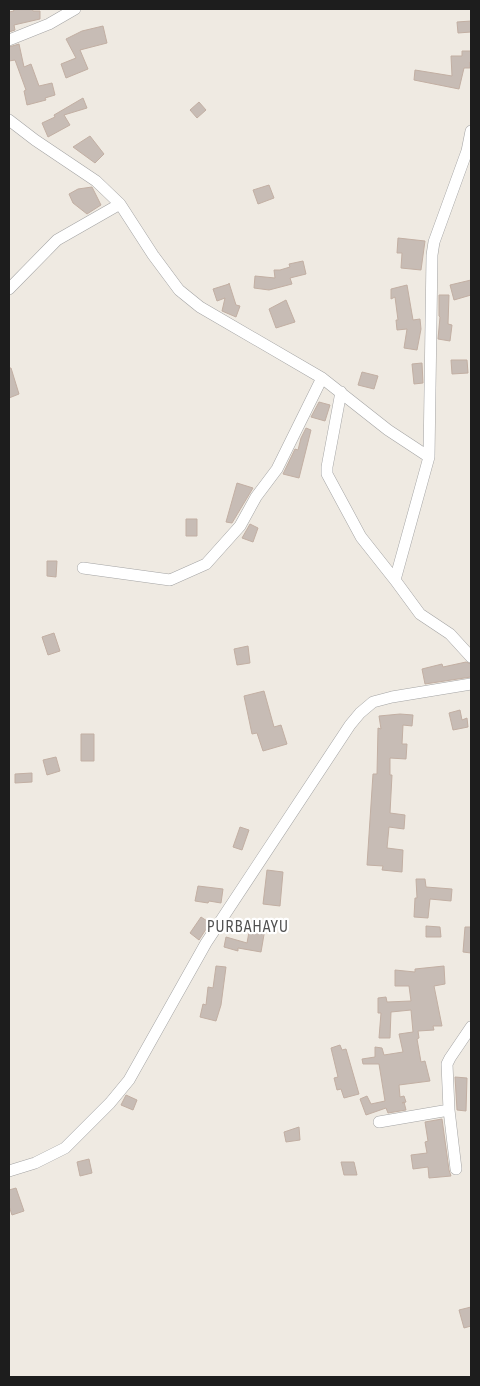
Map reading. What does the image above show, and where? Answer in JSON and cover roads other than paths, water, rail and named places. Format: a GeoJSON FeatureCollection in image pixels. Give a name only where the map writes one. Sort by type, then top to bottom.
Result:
{"type":"FeatureCollection","features":[{"type":"Feature","properties":{"kind":"street"},"geometry":{"type":"LineString","coordinates":[[9,40],[49,24],[75,9]]}},
{"type":"Feature","properties":{"kind":"street"},"geometry":{"type":"LineString","coordinates":[[9,120],[96,181],[120,204],[153,255],[179,290],[200,307],[322,378],[388,430],[429,457]]}},
{"type":"Feature","properties":{"kind":"street"},"geometry":{"type":"LineString","coordinates":[[395,580],[429,457],[432,254],[434,242],[467,151],[471,131]]}},
{"type":"Feature","properties":{"kind":"street"},"geometry":{"type":"LineString","coordinates":[[9,289],[57,240],[120,204]]}},
{"type":"Feature","properties":{"kind":"street"},"geometry":{"type":"LineString","coordinates":[[83,568],[170,580],[206,564],[240,526],[256,497],[277,469],[322,378]]}},
{"type":"Feature","properties":{"kind":"street"},"geometry":{"type":"LineString","coordinates":[[341,392],[326,466],[327,474],[360,538],[420,614],[450,634],[471,657]]}},
{"type":"Feature","properties":{"kind":"street"},"geometry":{"type":"LineString","coordinates":[[9,1171],[35,1163],[65,1148],[110,1103],[129,1080],[206,943],[360,713],[373,702],[392,697],[471,684]]}},
{"type":"Feature","properties":{"kind":"street"},"geometry":{"type":"LineString","coordinates":[[456,1169],[449,1110],[447,1064],[471,1027]]}},
{"type":"Feature","properties":{"kind":"street"},"geometry":{"type":"LineString","coordinates":[[379,1122],[449,1110]]}},
{"type":"Feature","properties":{"kind":"district","name":"PURBAHAYU"},"geometry":{"type":"Point","coordinates":[248,926]}}]}
